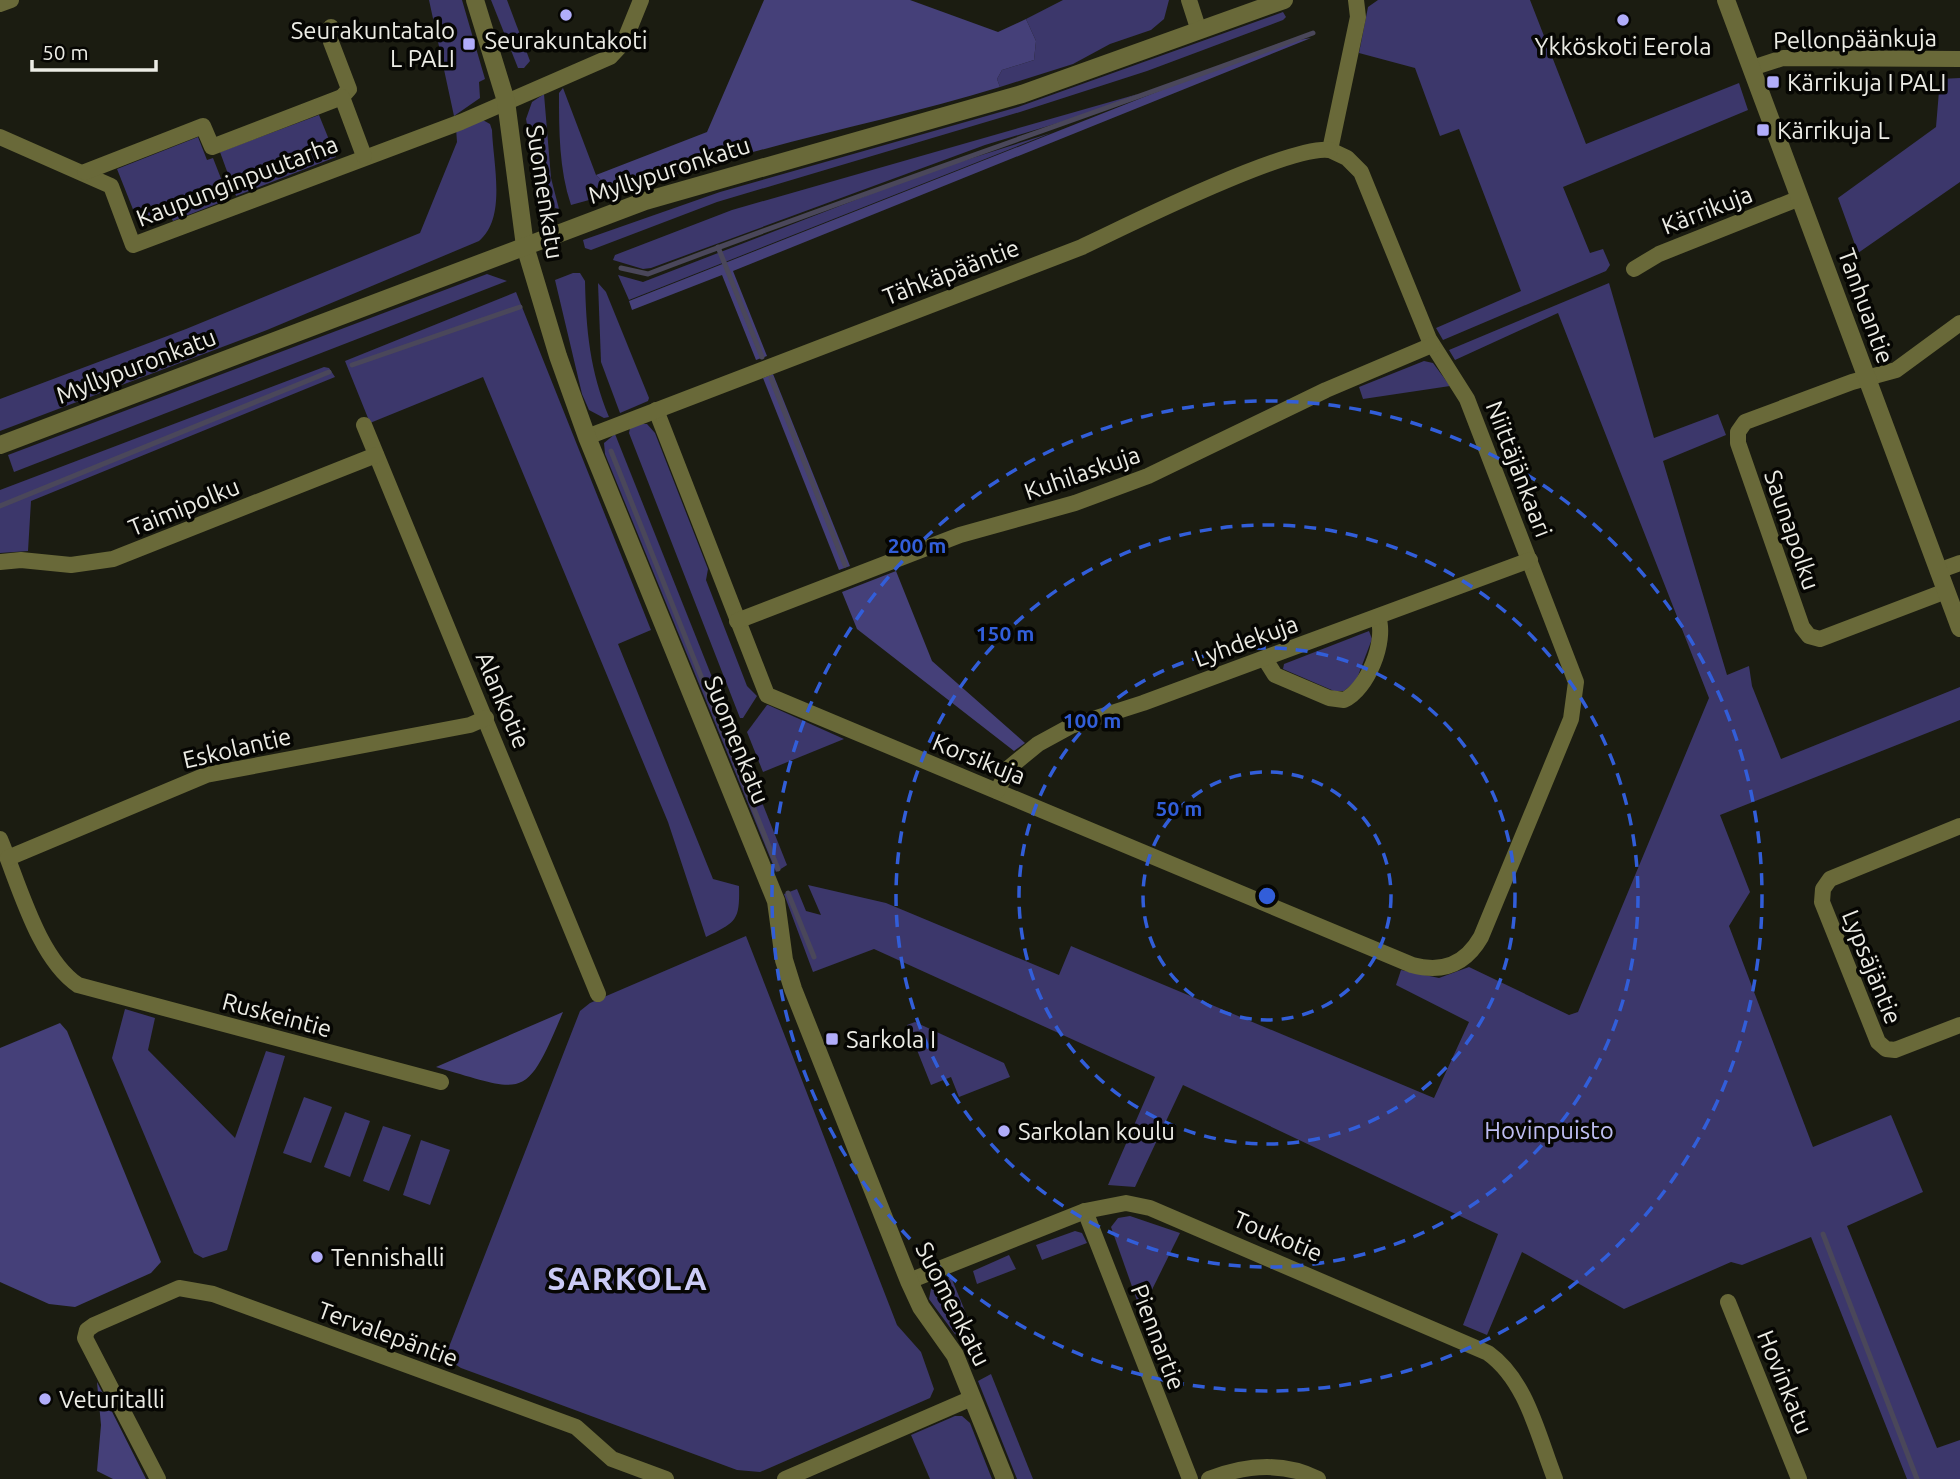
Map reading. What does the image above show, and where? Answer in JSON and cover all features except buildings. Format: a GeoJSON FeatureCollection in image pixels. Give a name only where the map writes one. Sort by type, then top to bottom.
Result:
{"type":"FeatureCollection","features":[{"type":"Feature","properties":{"kind":"street"},"geometry":{"type":"LineString","coordinates":[[0,4],[12,0]]}},
{"type":"Feature","properties":{"kind":"street","name":"Suomenkatu"},"geometry":{"type":"LineString","coordinates":[[475,0],[506,101],[525,246],[558,356],[587,437],[776,901],[784,960],[793,989],[909,1281],[921,1307],[955,1355],[1005,1479]]}},
{"type":"Feature","properties":{"kind":"street","name":"Kaupunginpuutarha"},"geometry":{"type":"LineString","coordinates":[[0,137],[85,172],[111,186],[133,245],[364,156],[461,122],[615,53],[624,42],[641,0]]}},
{"type":"Feature","properties":{"kind":"street"},"geometry":{"type":"LineString","coordinates":[[1189,0],[1199,31]]}},
{"type":"Feature","properties":{"kind":"street","name":"Myllypuronkatu"},"geometry":{"type":"LineString","coordinates":[[0,445],[525,246],[711,180],[1022,94],[1284,0]]}},
{"type":"Feature","properties":{"kind":"street"},"geometry":{"type":"LineString","coordinates":[[1330,150],[1358,17],[1356,0]]}},
{"type":"Feature","properties":{"kind":"street","name":"Tanhuantie"},"geometry":{"type":"LineString","coordinates":[[1726,0],[1960,628]]}},
{"type":"Feature","properties":{"kind":"street"},"geometry":{"type":"LineString","coordinates":[[331,27],[331,42],[349,89],[342,97]]}},
{"type":"Feature","properties":{"kind":"street","name":"Pellonpäänkuja"},"geometry":{"type":"LineString","coordinates":[[1752,68],[1783,58],[1960,59]]}},
{"type":"Feature","properties":{"kind":"street","name":"Kaupunginpuutarha"},"geometry":{"type":"LineString","coordinates":[[85,172],[203,126],[212,148],[342,97],[364,156]]}},
{"type":"Feature","properties":{"kind":"street","name":"Niittäjänkaari"},"geometry":{"type":"LineString","coordinates":[[1330,150],[1348,158],[1366,181],[1432,345],[1467,399],[1574,675],[1574,709],[1481,937],[1470,954],[1458,963]]}},
{"type":"Feature","properties":{"kind":"street","name":"Tähkäpääntie"},"geometry":{"type":"LineString","coordinates":[[587,437],[1082,247],[1144,216],[1267,166],[1304,152],[1330,150]]}},
{"type":"Feature","properties":{"kind":"street","name":"Kärrikuja"},"geometry":{"type":"LineString","coordinates":[[1634,269],[1659,254],[1800,198]]}},
{"type":"Feature","properties":{"kind":"street"},"geometry":{"type":"LineString","coordinates":[[1866,378],[1896,370],[1960,323]]}},
{"type":"Feature","properties":{"kind":"street","name":"Kuhilaskuja"},"geometry":{"type":"LineString","coordinates":[[737,621],[960,535],[1075,503],[1148,476],[1325,390],[1432,345]]}},
{"type":"Feature","properties":{"kind":"street","name":"Saunapolku"},"geometry":{"type":"LineString","coordinates":[[1866,378],[1745,422],[1738,432],[1738,443],[1802,627],[1809,636],[1820,639],[1946,592]]}},
{"type":"Feature","properties":{"kind":"street","name":"Korsikuja"},"geometry":{"type":"LineString","coordinates":[[656,410],[767,695],[1412,965],[1437,969],[1458,963]]}},
{"type":"Feature","properties":{"kind":"street","name":"Alankotie"},"geometry":{"type":"LineString","coordinates":[[364,425],[598,994]]}},
{"type":"Feature","properties":{"kind":"street","name":"Taimipolku"},"geometry":{"type":"LineString","coordinates":[[0,562],[21,560],[71,565],[113,559],[376,455]]}},
{"type":"Feature","properties":{"kind":"street","name":"Lyhdekuja"},"geometry":{"type":"LineString","coordinates":[[997,791],[1010,767],[1050,736],[1530,560]]}},
{"type":"Feature","properties":{"kind":"street"},"geometry":{"type":"LineString","coordinates":[[1938,571],[1960,563]]}},
{"type":"Feature","properties":{"kind":"street"},"geometry":{"type":"LineString","coordinates":[[1265,659],[1275,675],[1329,698],[1344,700],[1358,692],[1364,682],[1382,631],[1378,617]]}},
{"type":"Feature","properties":{"kind":"street","name":"Eskolantie"},"geometry":{"type":"LineString","coordinates":[[8,858],[206,775],[470,725],[486,718]]}},
{"type":"Feature","properties":{"kind":"street","name":"Lypsäjäntie"},"geometry":{"type":"LineString","coordinates":[[1960,825],[1830,879],[1823,889],[1822,902],[1878,1042],[1886,1049],[1895,1050],[1960,1025]]}},
{"type":"Feature","properties":{"kind":"street","name":"Ruskeintie"},"geometry":{"type":"LineString","coordinates":[[0,839],[55,964],[78,985],[441,1082]]}},
{"type":"Feature","properties":{"kind":"street","name":"Toukotie"},"geometry":{"type":"LineString","coordinates":[[909,1281],[1085,1212],[1126,1203],[1161,1212],[1488,1353],[1501,1362],[1515,1381],[1555,1479]]}},
{"type":"Feature","properties":{"kind":"street","name":"Piennartie"},"geometry":{"type":"LineString","coordinates":[[1085,1212],[1190,1479]]}},
{"type":"Feature","properties":{"kind":"street","name":"Tervalepäntie"},"geometry":{"type":"LineString","coordinates":[[158,1479],[85,1339],[87,1330],[178,1288],[197,1290],[576,1427],[612,1458],[666,1479]]}},
{"type":"Feature","properties":{"kind":"street","name":"Hovinkatu"},"geometry":{"type":"LineString","coordinates":[[1728,1302],[1799,1479]]}},
{"type":"Feature","properties":{"kind":"street"},"geometry":{"type":"LineString","coordinates":[[785,1479],[814,1473],[972,1398]]}},
{"type":"Feature","properties":{"kind":"street"},"geometry":{"type":"LineString","coordinates":[[1209,1479],[1243,1467],[1264,1466],[1304,1472],[1318,1479]]}},
{"type":"Feature","properties":{"kind":"green space"},"geometry":{"type":"Polygon","coordinates":[[[429,0],[462,0],[485,79],[479,82],[480,98],[454,116],[429,0]]]}},
{"type":"Feature","properties":{"kind":"green space"},"geometry":{"type":"Polygon","coordinates":[[[491,0],[507,0],[530,61],[524,68],[518,68],[491,0]]]}},
{"type":"Feature","properties":{"kind":"green space"},"geometry":{"type":"Polygon","coordinates":[[[1063,0],[1169,0],[1164,19],[1151,30],[1110,44],[1073,64],[1000,87],[997,79],[1002,70],[1034,60],[1036,41],[1026,19],[1063,0]]]}},
{"type":"Feature","properties":{"kind":"green space"},"geometry":{"type":"Polygon","coordinates":[[[1378,0],[1530,0],[1586,144],[1739,83],[1748,110],[1563,187],[1590,253],[1603,249],[1610,265],[1606,271],[1443,340],[1436,328],[1521,291],[1459,129],[1440,136],[1415,68],[1359,53],[1368,7],[1378,0]]]}},
{"type":"Feature","properties":{"kind":"green space"},"geometry":{"type":"Polygon","coordinates":[[[1283,12],[1286,17],[1283,20],[1147,71],[1020,112],[717,202],[591,250],[585,248],[583,240],[720,192],[1018,107],[1283,12]]]}},
{"type":"Feature","properties":{"kind":"green space"},"geometry":{"type":"Polygon","coordinates":[[[1960,78],[1960,182],[1858,253],[1838,198],[1936,127],[1940,79],[1960,78]]]}},
{"type":"Feature","properties":{"kind":"green space"},"geometry":{"type":"Polygon","coordinates":[[[563,88],[596,175],[609,187],[651,179],[654,182],[571,205],[564,178],[559,121],[559,93],[563,88]]]}},
{"type":"Feature","properties":{"kind":"green space"},"geometry":{"type":"Polygon","coordinates":[[[544,94],[551,178],[559,209],[549,206],[540,193],[526,119],[532,102],[544,94]]]}},
{"type":"Feature","properties":{"kind":"green space"},"geometry":{"type":"Polygon","coordinates":[[[1138,94],[1091,113],[985,145],[651,268],[643,269],[613,260],[615,255],[732,210],[1138,94]]]}},
{"type":"Feature","properties":{"kind":"green space"},"geometry":{"type":"Polygon","coordinates":[[[319,115],[336,157],[236,196],[220,152],[319,115]]]}},
{"type":"Feature","properties":{"kind":"green space"},"geometry":{"type":"Polygon","coordinates":[[[481,119],[490,124],[492,130],[496,204],[488,231],[479,241],[267,330],[0,431],[0,399],[186,329],[420,233],[457,142],[456,128],[481,119]]]}},
{"type":"Feature","properties":{"kind":"green space"},"geometry":{"type":"Polygon","coordinates":[[[1051,133],[629,300],[618,275],[643,282],[925,173],[1051,133]]]}},
{"type":"Feature","properties":{"kind":"green space"},"geometry":{"type":"Polygon","coordinates":[[[198,137],[207,160],[213,158],[229,199],[173,221],[170,215],[140,227],[117,169],[198,137]]]}},
{"type":"Feature","properties":{"kind":"green space"},"geometry":{"type":"Polygon","coordinates":[[[580,273],[585,281],[590,350],[597,383],[609,417],[604,418],[589,410],[582,394],[555,280],[580,273]]]}},
{"type":"Feature","properties":{"kind":"green space"},"geometry":{"type":"Polygon","coordinates":[[[487,274],[507,281],[14,472],[8,455],[487,274]]]}},
{"type":"Feature","properties":{"kind":"green space"},"geometry":{"type":"Polygon","coordinates":[[[598,283],[606,292],[649,398],[648,401],[620,413],[601,362],[598,283]]]}},
{"type":"Feature","properties":{"kind":"green space","name":"Hovinpuisto"},"geometry":{"type":"Polygon","coordinates":[[[1609,283],[1654,438],[1718,414],[1726,435],[1663,461],[1727,675],[1749,666],[1752,686],[1781,759],[1960,687],[1960,720],[1720,815],[1750,892],[1729,926],[1813,1147],[1891,1115],[1923,1192],[1847,1226],[1937,1448],[1960,1440],[1960,1479],[1907,1479],[1811,1237],[1742,1265],[1731,1262],[1624,1309],[1522,1252],[1487,1335],[1463,1325],[1498,1234],[1183,1085],[1135,1187],[1108,1185],[1155,1077],[874,949],[813,972],[784,894],[797,889],[806,911],[821,915],[808,885],[886,903],[1059,975],[1071,946],[1434,1098],[1469,1022],[1396,985],[1401,970],[1439,978],[1469,967],[1569,1015],[1578,1012],[1709,698],[1558,313],[1455,360],[1449,350],[1609,283]]]}},
{"type":"Feature","properties":{"kind":"green space"},"geometry":{"type":"Polygon","coordinates":[[[516,292],[651,630],[618,644],[713,879],[739,886],[737,914],[734,919],[724,928],[706,937],[668,822],[483,377],[370,423],[345,361],[516,292]]]}},
{"type":"Feature","properties":{"kind":"green space"},"geometry":{"type":"Polygon","coordinates":[[[1424,361],[1433,363],[1450,386],[1363,399],[1359,387],[1424,361]]]}},
{"type":"Feature","properties":{"kind":"green space"},"geometry":{"type":"Polygon","coordinates":[[[324,367],[329,368],[335,377],[31,501],[28,551],[0,553],[0,490],[324,367]]]}},
{"type":"Feature","properties":{"kind":"green space"},"geometry":{"type":"Polygon","coordinates":[[[647,424],[655,433],[708,569],[706,580],[747,686],[757,696],[743,718],[740,718],[629,433],[630,428],[647,424]]]}},
{"type":"Feature","properties":{"kind":"green space"},"geometry":{"type":"Polygon","coordinates":[[[615,434],[787,865],[776,872],[605,454],[604,443],[615,434]]]}},
{"type":"Feature","properties":{"kind":"green space"},"geometry":{"type":"Polygon","coordinates":[[[1369,631],[1372,639],[1356,681],[1344,691],[1334,691],[1283,669],[1284,664],[1369,631]]]}},
{"type":"Feature","properties":{"kind":"green space"},"geometry":{"type":"Polygon","coordinates":[[[767,705],[844,739],[763,772],[747,732],[767,705]]]}},
{"type":"Feature","properties":{"kind":"green space"},"geometry":{"type":"Polygon","coordinates":[[[746,936],[897,1325],[921,1352],[934,1389],[930,1398],[760,1472],[737,1470],[461,1368],[450,1361],[447,1352],[580,1011],[590,1003],[746,936]]]}},
{"type":"Feature","properties":{"kind":"green space"},"geometry":{"type":"Polygon","coordinates":[[[125,1009],[155,1018],[148,1050],[235,1138],[266,1051],[285,1056],[227,1250],[203,1258],[194,1253],[112,1058],[125,1009]]]}},
{"type":"Feature","properties":{"kind":"green space"},"geometry":{"type":"Polygon","coordinates":[[[915,1022],[1004,1063],[1010,1077],[959,1097],[951,1077],[931,1085],[907,1025],[915,1022]]]}},
{"type":"Feature","properties":{"kind":"green space"},"geometry":{"type":"Polygon","coordinates":[[[304,1097],[332,1107],[311,1163],[283,1153],[304,1097]]]}},
{"type":"Feature","properties":{"kind":"green space"},"geometry":{"type":"Polygon","coordinates":[[[345,1112],[370,1121],[350,1177],[324,1167],[345,1112]]]}},
{"type":"Feature","properties":{"kind":"green space"},"geometry":{"type":"Polygon","coordinates":[[[383,1126],[411,1135],[389,1191],[363,1181],[383,1126]]]}},
{"type":"Feature","properties":{"kind":"green space"},"geometry":{"type":"Polygon","coordinates":[[[421,1140],[450,1150],[430,1205],[403,1195],[421,1140]]]}},
{"type":"Feature","properties":{"kind":"green space"},"geometry":{"type":"Polygon","coordinates":[[[1130,1216],[1180,1233],[1141,1312],[1111,1227],[1118,1218],[1130,1216]]]}},
{"type":"Feature","properties":{"kind":"green space"},"geometry":{"type":"Polygon","coordinates":[[[1075,1231],[1082,1233],[1087,1243],[1042,1260],[1036,1245],[1075,1231]]]}},
{"type":"Feature","properties":{"kind":"green space"},"geometry":{"type":"Polygon","coordinates":[[[1009,1255],[1016,1269],[977,1284],[973,1271],[1009,1255]]]}},
{"type":"Feature","properties":{"kind":"green space"},"geometry":{"type":"Polygon","coordinates":[[[951,1277],[984,1357],[972,1364],[960,1341],[929,1299],[931,1289],[951,1277]]]}},
{"type":"Feature","properties":{"kind":"green space"},"geometry":{"type":"Polygon","coordinates":[[[991,1374],[1033,1479],[1017,1479],[978,1381],[991,1374]]]}},
{"type":"Feature","properties":{"kind":"green space"},"geometry":{"type":"Polygon","coordinates":[[[955,1416],[962,1416],[970,1423],[992,1479],[930,1479],[911,1435],[955,1416]]]}},
{"type":"Feature","properties":{"kind":"shaded area"},"geometry":{"type":"Polygon","coordinates":[[[764,0],[910,0],[998,32],[1026,19],[1036,41],[1034,60],[1002,70],[997,79],[1000,87],[740,156],[654,182],[651,179],[609,187],[596,175],[707,132],[764,0]]]}},
{"type":"Feature","properties":{"kind":"shaded area"},"geometry":{"type":"Polygon","coordinates":[[[1311,38],[733,271],[767,356],[756,360],[722,275],[632,310],[629,301],[1280,43],[1311,38]]]}},
{"type":"Feature","properties":{"kind":"shaded area"},"geometry":{"type":"Polygon","coordinates":[[[773,374],[850,566],[839,570],[763,378],[773,374]]]}},
{"type":"Feature","properties":{"kind":"shaded area"},"geometry":{"type":"Polygon","coordinates":[[[896,571],[932,661],[1025,743],[1014,751],[857,629],[842,592],[896,571]]]}},
{"type":"Feature","properties":{"kind":"shaded area"},"geometry":{"type":"Polygon","coordinates":[[[563,1012],[540,1062],[530,1076],[519,1083],[506,1085],[488,1082],[436,1067],[563,1012]]]}},
{"type":"Feature","properties":{"kind":"shaded area"},"geometry":{"type":"Polygon","coordinates":[[[60,1023],[67,1031],[161,1262],[151,1273],[75,1307],[49,1304],[0,1282],[0,1048],[60,1023]]]}},
{"type":"Feature","properties":{"kind":"shaded area"},"geometry":{"type":"Polygon","coordinates":[[[97,1382],[146,1479],[113,1479],[97,1471],[101,1425],[97,1382]]]}},
{"type":"Feature","properties":{"kind":"waterway"},"geometry":{"type":"LineString","coordinates":[[621,268],[648,274],[1313,33]]}},
{"type":"Feature","properties":{"kind":"waterway"},"geometry":{"type":"LineString","coordinates":[[718,247],[762,357]]}},
{"type":"Feature","properties":{"kind":"waterway"},"geometry":{"type":"LineString","coordinates":[[352,365],[520,307]]}},
{"type":"Feature","properties":{"kind":"waterway"},"geometry":{"type":"LineString","coordinates":[[0,506],[329,372]]}},
{"type":"Feature","properties":{"kind":"waterway"},"geometry":{"type":"LineString","coordinates":[[771,378],[845,565]]}},
{"type":"Feature","properties":{"kind":"waterway"},"geometry":{"type":"LineString","coordinates":[[611,451],[778,869]]}},
{"type":"Feature","properties":{"kind":"waterway"},"geometry":{"type":"LineString","coordinates":[[788,893],[814,957]]}},
{"type":"Feature","properties":{"kind":"waterway"},"geometry":{"type":"LineString","coordinates":[[1823,1234],[1917,1479]]}},
{"type":"Feature","properties":{"kind":"place","name":"Seurakuntakoti"},"geometry":{"type":"Point","coordinates":[566,15]}},
{"type":"Feature","properties":{"kind":"place","name":"Ykköskoti Eerola"},"geometry":{"type":"Point","coordinates":[1623,20]}},
{"type":"Feature","properties":{"kind":"place","name":"Seurakuntatalo L PALI"},"geometry":{"type":"Point","coordinates":[469,44]}},
{"type":"Feature","properties":{"kind":"place","name":"Kärrikuja I PALI"},"geometry":{"type":"Point","coordinates":[1773,82]}},
{"type":"Feature","properties":{"kind":"place","name":"Kärrikuja L"},"geometry":{"type":"Point","coordinates":[1763,130]}},
{"type":"Feature","properties":{"kind":"place","name":"Sarkola I"},"geometry":{"type":"Point","coordinates":[832,1039]}},
{"type":"Feature","properties":{"kind":"place","name":"Sarkolan koulu"},"geometry":{"type":"Point","coordinates":[1004,1131]}},
{"type":"Feature","properties":{"kind":"place","name":"Tennishalli"},"geometry":{"type":"Point","coordinates":[317,1257]}},
{"type":"Feature","properties":{"kind":"place","name":"Veturitalli"},"geometry":{"type":"Point","coordinates":[45,1399]}},
{"type":"Feature","properties":{"kind":"district","name":"SARKOLA"},"geometry":{"type":"Point","coordinates":[628,1278]}}]}
